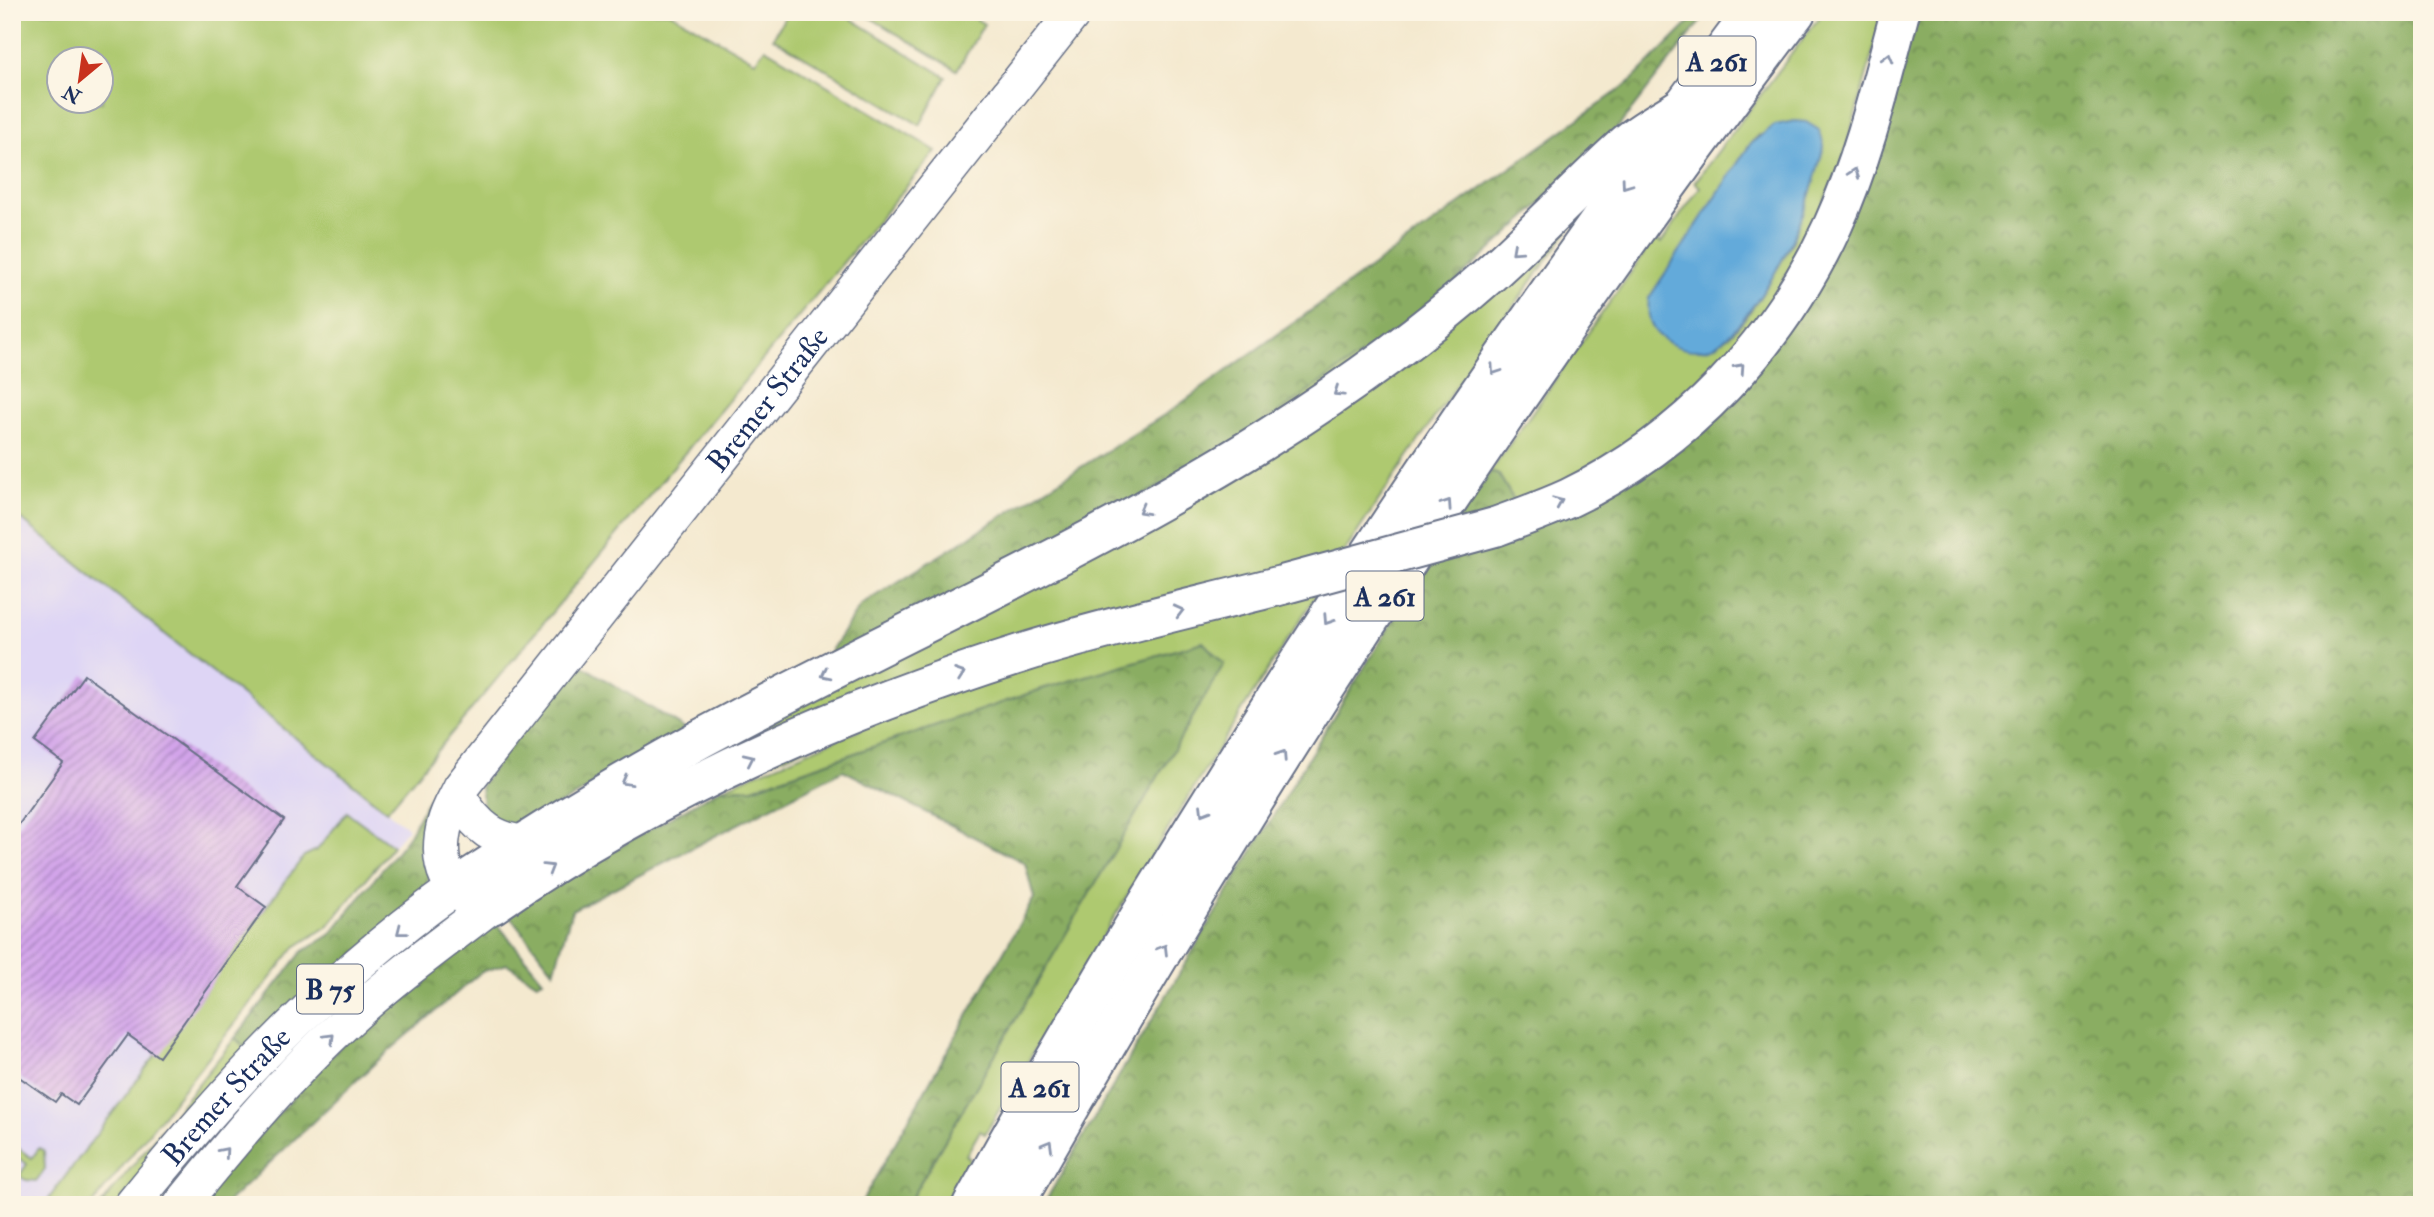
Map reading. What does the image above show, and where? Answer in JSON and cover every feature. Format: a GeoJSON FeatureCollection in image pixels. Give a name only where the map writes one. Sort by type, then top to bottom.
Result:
{"type":"FeatureCollection","features":[{"type":"Feature","properties":{"kind":"highway","name":"A 261"},"geometry":{"type":"LineString","coordinates":[[972,1205],[1213,796],[1370,555],[1555,282],[1753,12]]}},
{"type":"Feature","properties":{"kind":"highway","name":"A 261"},"geometry":{"type":"LineString","coordinates":[[1014,1205],[1236,827],[1361,632],[1634,230],[1796,12]]}},
{"type":"Feature","properties":{"kind":"highway"},"geometry":{"type":"LineString","coordinates":[[473,890],[545,870],[663,801],[752,757],[913,690],[1028,652],[1495,527],[1572,496],[1628,465],[1657,444],[1724,385],[1762,341],[1799,290],[1834,223],[1857,164],[1900,12]]}},
{"type":"Feature","properties":{"kind":"highway"},"geometry":{"type":"LineString","coordinates":[[473,890],[525,843],[585,804],[730,723],[1050,560],[1182,489],[1273,435],[1363,375],[1449,309],[1522,245],[1628,142],[1680,108]]}},
{"type":"Feature","properties":{"kind":"main road","name":"Bremer Straße"},"geometry":{"type":"LineString","coordinates":[[461,794],[1074,12]]}},
{"type":"Feature","properties":{"kind":"main road"},"geometry":{"type":"LineString","coordinates":[[461,794],[481,828],[499,838],[525,843]]}},
{"type":"Feature","properties":{"kind":"main road"},"geometry":{"type":"LineString","coordinates":[[461,794],[460,819],[473,890]]}},
{"type":"Feature","properties":{"kind":"main road","name":"Bremer Straße"},"geometry":{"type":"LineString","coordinates":[[132,1205],[217,1104],[351,969],[473,890]]}},
{"type":"Feature","properties":{"kind":"main road","name":"Bremer Straße"},"geometry":{"type":"LineString","coordinates":[[181,1205],[273,1096],[332,1035],[385,988],[473,890]]}},
{"type":"Feature","properties":{"kind":"shaded area"},"geometry":{"type":"Polygon","coordinates":[[[12,512],[408,828],[328,926],[295,947],[92,1205],[12,1205],[12,512]]]}},
{"type":"Feature","properties":{"kind":"green space"},"geometry":{"type":"Polygon","coordinates":[[[12,12],[669,12],[755,61],[765,48],[936,151],[387,811],[12,512],[12,12]]]}},
{"type":"Feature","properties":{"kind":"green space"},"geometry":{"type":"Polygon","coordinates":[[[788,12],[840,12],[946,77],[920,125],[773,38],[788,12]]]}},
{"type":"Feature","properties":{"kind":"green space"},"geometry":{"type":"Polygon","coordinates":[[[861,12],[965,12],[984,24],[957,70],[861,12]]]}},
{"type":"Feature","properties":{"kind":"green space"},"geometry":{"type":"Polygon","coordinates":[[[1700,12],[1708,12],[1619,126],[1528,216],[1422,312],[1217,456],[822,664],[861,605],[1172,410],[1629,83],[1700,12]]]}},
{"type":"Feature","properties":{"kind":"green space"},"geometry":{"type":"Polygon","coordinates":[[[1823,12],[1884,12],[1833,195],[1744,347],[1635,444],[1526,503],[1513,499],[1499,475],[1490,472],[1655,238],[1661,243],[1700,187],[1695,182],[1823,12]],[[1759,135],[1751,143],[1649,298],[1699,350],[1714,346],[1727,338],[1749,313],[1794,239],[1759,135]]]}},
{"type":"Feature","properties":{"kind":"green space"},"geometry":{"type":"Polygon","coordinates":[[[1907,12],[2422,12],[2422,1205],[1043,1205],[1317,743],[1490,472],[1499,475],[1513,499],[1526,503],[1488,546],[1745,382],[1907,12]]]}},
{"type":"Feature","properties":{"kind":"green space"},"geometry":{"type":"Polygon","coordinates":[[[1575,209],[1579,215],[1426,430],[1255,690],[1091,955],[985,1134],[980,1131],[966,1155],[970,1159],[945,1205],[907,1205],[1224,663],[1045,688],[752,788],[720,789],[1153,605],[494,876],[1575,209]]]}},
{"type":"Feature","properties":{"kind":"green space"},"geometry":{"type":"Polygon","coordinates":[[[1203,642],[1224,664],[907,1205],[860,1205],[1034,898],[1025,863],[843,770],[572,910],[554,972],[507,912],[720,789],[753,788],[1045,688],[1203,642]]]}},
{"type":"Feature","properties":{"kind":"green space"},"geometry":{"type":"Polygon","coordinates":[[[575,661],[690,732],[514,830],[483,811],[481,785],[575,661]]]}},
{"type":"Feature","properties":{"kind":"green space"},"geometry":{"type":"Polygon","coordinates":[[[436,785],[446,785],[432,869],[423,894],[250,1052],[235,1038],[302,952],[330,935],[407,838],[436,785]]]}},
{"type":"Feature","properties":{"kind":"green space"},"geometry":{"type":"Polygon","coordinates":[[[347,812],[393,846],[328,926],[295,947],[92,1205],[44,1205],[304,856],[317,850],[347,812]]]}},
{"type":"Feature","properties":{"kind":"green space"},"geometry":{"type":"Polygon","coordinates":[[[494,920],[543,980],[537,983],[507,964],[481,972],[374,1064],[225,1205],[195,1205],[358,1027],[494,920]]]}},
{"type":"Feature","properties":{"kind":"green space"},"geometry":{"type":"Polygon","coordinates":[[[235,1038],[250,1052],[117,1205],[101,1205],[235,1038]]]}},
{"type":"Feature","properties":{"kind":"green space"},"geometry":{"type":"Polygon","coordinates":[[[12,1144],[32,1158],[39,1148],[44,1151],[45,1169],[36,1181],[19,1176],[27,1164],[12,1154],[12,1144]]]}},
{"type":"Feature","properties":{"kind":"water"},"geometry":{"type":"Polygon","coordinates":[[[1806,122],[1819,130],[1823,148],[1804,211],[1788,249],[1768,285],[1743,319],[1720,343],[1696,350],[1671,343],[1652,327],[1648,310],[1649,298],[1751,143],[1775,125],[1806,122]]]}},
{"type":"Feature","properties":{"kind":"building"},"geometry":{"type":"Polygon","coordinates":[[[84,675],[284,820],[237,886],[266,907],[159,1057],[128,1035],[77,1105],[61,1094],[55,1102],[12,1072],[12,834],[63,763],[35,742],[84,675]]]}}]}
